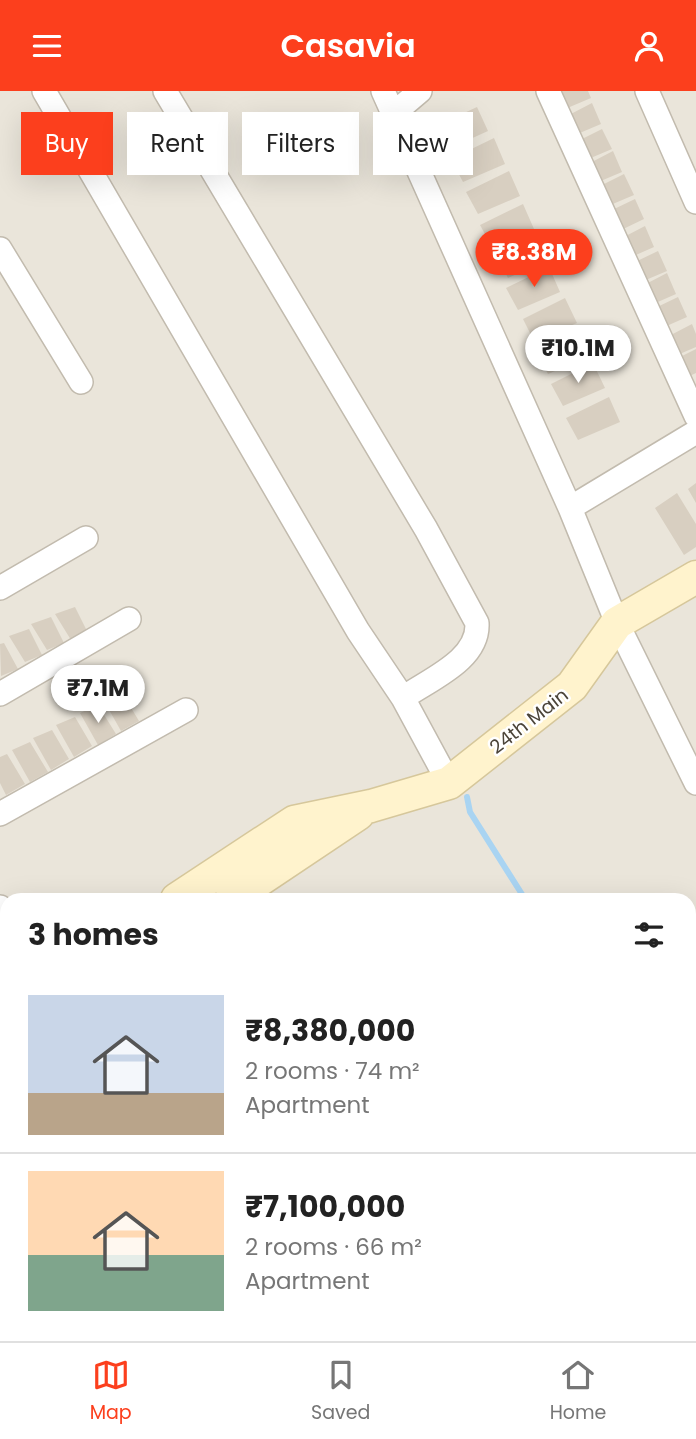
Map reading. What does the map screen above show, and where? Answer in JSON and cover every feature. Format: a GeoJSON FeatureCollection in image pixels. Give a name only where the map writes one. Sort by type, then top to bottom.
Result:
{"type":"FeatureCollection","features":[{"type":"Feature","properties":{"kind":"street"},"geometry":{"type":"LineString","coordinates":[[44,91],[358,631],[403,698],[449,783]]}},
{"type":"Feature","properties":{"kind":"street"},"geometry":{"type":"LineString","coordinates":[[165,91],[426,529],[477,623],[478,637],[468,653],[403,698]]}},
{"type":"Feature","properties":{"kind":"street"},"geometry":{"type":"LineString","coordinates":[[383,91],[392,112]]}},
{"type":"Feature","properties":{"kind":"street"},"geometry":{"type":"LineString","coordinates":[[395,112],[420,91]]}},
{"type":"Feature","properties":{"kind":"street"},"geometry":{"type":"LineString","coordinates":[[548,91],[696,416]]}},
{"type":"Feature","properties":{"kind":"street"},"geometry":{"type":"LineString","coordinates":[[647,91],[696,201]]}},
{"type":"Feature","properties":{"kind":"street"},"geometry":{"type":"LineString","coordinates":[[420,175],[570,508],[622,633],[696,783]]}},
{"type":"Feature","properties":{"kind":"street"},"geometry":{"type":"LineString","coordinates":[[0,249],[82,382]]}},
{"type":"Feature","properties":{"kind":"street"},"geometry":{"type":"LineString","coordinates":[[570,508],[696,432]]}},
{"type":"Feature","properties":{"kind":"street"},"geometry":{"type":"LineString","coordinates":[[0,588],[86,538]]}},
{"type":"Feature","properties":{"kind":"street","name":"24th Main"},"geometry":{"type":"LineString","coordinates":[[371,806],[449,783],[572,686],[622,633],[696,577]]}},
{"type":"Feature","properties":{"kind":"street"},"geometry":{"type":"LineString","coordinates":[[622,633],[696,599]]}},
{"type":"Feature","properties":{"kind":"street"},"geometry":{"type":"LineString","coordinates":[[0,694],[129,619]]}},
{"type":"Feature","properties":{"kind":"street"},"geometry":{"type":"LineString","coordinates":[[0,814],[186,711]]}},
{"type":"Feature","properties":{"kind":"street"},"geometry":{"type":"LineString","coordinates":[[186,893],[294,822],[371,806]]}},
{"type":"Feature","properties":{"kind":"street"},"geometry":{"type":"LineString","coordinates":[[240,893],[371,806]]}},
{"type":"Feature","properties":{"kind":"shaded area"},"geometry":{"type":"Polygon","coordinates":[[[0,91],[696,91],[696,893],[0,893],[0,91]]]}},
{"type":"Feature","properties":{"kind":"building"},"geometry":{"type":"Polygon","coordinates":[[[558,91],[588,91],[591,98],[565,109],[558,91]]]}},
{"type":"Feature","properties":{"kind":"building"},"geometry":{"type":"Polygon","coordinates":[[[592,103],[601,124],[575,135],[567,116],[592,103]]]}},
{"type":"Feature","properties":{"kind":"building"},"geometry":{"type":"Polygon","coordinates":[[[477,107],[488,131],[473,138],[473,112],[466,112],[477,107]]]}},
{"type":"Feature","properties":{"kind":"building"},"geometry":{"type":"Polygon","coordinates":[[[602,129],[612,149],[586,160],[578,141],[602,129]]]}},
{"type":"Feature","properties":{"kind":"building"},"geometry":{"type":"Polygon","coordinates":[[[494,138],[505,164],[463,182],[459,175],[473,175],[473,148],[494,138]]]}},
{"type":"Feature","properties":{"kind":"building"},"geometry":{"type":"Polygon","coordinates":[[[613,151],[622,172],[596,183],[588,164],[613,151]]]}},
{"type":"Feature","properties":{"kind":"building"},"geometry":{"type":"Polygon","coordinates":[[[509,171],[520,196],[478,214],[466,192],[509,171]]]}},
{"type":"Feature","properties":{"kind":"building"},"geometry":{"type":"Polygon","coordinates":[[[624,174],[634,195],[608,206],[600,186],[624,174]]]}},
{"type":"Feature","properties":{"kind":"building"},"geometry":{"type":"Polygon","coordinates":[[[635,199],[644,219],[619,231],[610,211],[635,199]]]}},
{"type":"Feature","properties":{"kind":"building"},"geometry":{"type":"Polygon","coordinates":[[[523,204],[534,229],[492,247],[480,225],[523,204]]]}},
{"type":"Feature","properties":{"kind":"building"},"geometry":{"type":"Polygon","coordinates":[[[645,226],[654,247],[629,258],[620,239],[645,226]]]}},
{"type":"Feature","properties":{"kind":"building"},"geometry":{"type":"Polygon","coordinates":[[[539,234],[550,259],[508,278],[496,255],[539,234]]]}},
{"type":"Feature","properties":{"kind":"building"},"geometry":{"type":"Polygon","coordinates":[[[658,251],[667,271],[641,282],[633,263],[658,251]]]}},
{"type":"Feature","properties":{"kind":"building"},"geometry":{"type":"Polygon","coordinates":[[[549,267],[560,292],[518,310],[506,288],[549,267]]]}},
{"type":"Feature","properties":{"kind":"building"},"geometry":{"type":"Polygon","coordinates":[[[667,273],[676,294],[651,305],[642,286],[667,273]]]}},
{"type":"Feature","properties":{"kind":"building"},"geometry":{"type":"Polygon","coordinates":[[[678,297],[687,317],[662,328],[653,309],[678,297]]]}},
{"type":"Feature","properties":{"kind":"building"},"geometry":{"type":"Polygon","coordinates":[[[565,298],[577,323],[534,341],[523,319],[565,298]]]}},
{"type":"Feature","properties":{"kind":"building"},"geometry":{"type":"Polygon","coordinates":[[[692,324],[696,334],[696,347],[675,356],[667,337],[692,324]]]}},
{"type":"Feature","properties":{"kind":"building"},"geometry":{"type":"Polygon","coordinates":[[[579,331],[590,356],[548,374],[536,352],[579,331]]]}},
{"type":"Feature","properties":{"kind":"building"},"geometry":{"type":"Polygon","coordinates":[[[696,349],[696,373],[685,378],[676,359],[696,349]]]}},
{"type":"Feature","properties":{"kind":"building"},"geometry":{"type":"Polygon","coordinates":[[[593,363],[605,388],[563,406],[551,384],[593,363]]]}},
{"type":"Feature","properties":{"kind":"building"},"geometry":{"type":"Polygon","coordinates":[[[609,397],[620,422],[578,440],[566,418],[609,397]]]}},
{"type":"Feature","properties":{"kind":"building"},"geometry":{"type":"Polygon","coordinates":[[[696,483],[696,503],[688,489],[696,483]]]}},
{"type":"Feature","properties":{"kind":"building"},"geometry":{"type":"Polygon","coordinates":[[[677,493],[696,524],[696,547],[684,555],[655,508],[677,493]]]}},
{"type":"Feature","properties":{"kind":"building"},"geometry":{"type":"Polygon","coordinates":[[[75,607],[88,633],[71,640],[55,614],[75,607]]]}},
{"type":"Feature","properties":{"kind":"building"},"geometry":{"type":"Polygon","coordinates":[[[51,617],[64,643],[47,650],[31,624],[51,617]]]}},
{"type":"Feature","properties":{"kind":"building"},"geometry":{"type":"Polygon","coordinates":[[[29,629],[42,655],[25,662],[9,636],[29,629]]]}},
{"type":"Feature","properties":{"kind":"building"},"geometry":{"type":"Polygon","coordinates":[[[4,643],[18,669],[1,676],[0,644],[4,643]]]}},
{"type":"Feature","properties":{"kind":"building"},"geometry":{"type":"Polygon","coordinates":[[[121,691],[139,721],[121,731],[103,699],[121,691]]]}},
{"type":"Feature","properties":{"kind":"building"},"geometry":{"type":"Polygon","coordinates":[[[98,705],[116,734],[98,745],[80,713],[98,705]]]}},
{"type":"Feature","properties":{"kind":"building"},"geometry":{"type":"Polygon","coordinates":[[[75,717],[92,746],[74,757],[56,725],[75,717]]]}},
{"type":"Feature","properties":{"kind":"building"},"geometry":{"type":"Polygon","coordinates":[[[52,730],[69,759],[51,770],[33,738],[52,730]]]}},
{"type":"Feature","properties":{"kind":"building"},"geometry":{"type":"Polygon","coordinates":[[[30,742],[48,772],[30,782],[12,750],[30,742]]]}},
{"type":"Feature","properties":{"kind":"building"},"geometry":{"type":"Polygon","coordinates":[[[7,754],[25,784],[6,795],[0,783],[0,757],[7,754]]]}},
{"type":"Feature","properties":{"kind":"waterway"},"geometry":{"type":"LineString","coordinates":[[467,797],[470,812],[521,893]]}}]}
